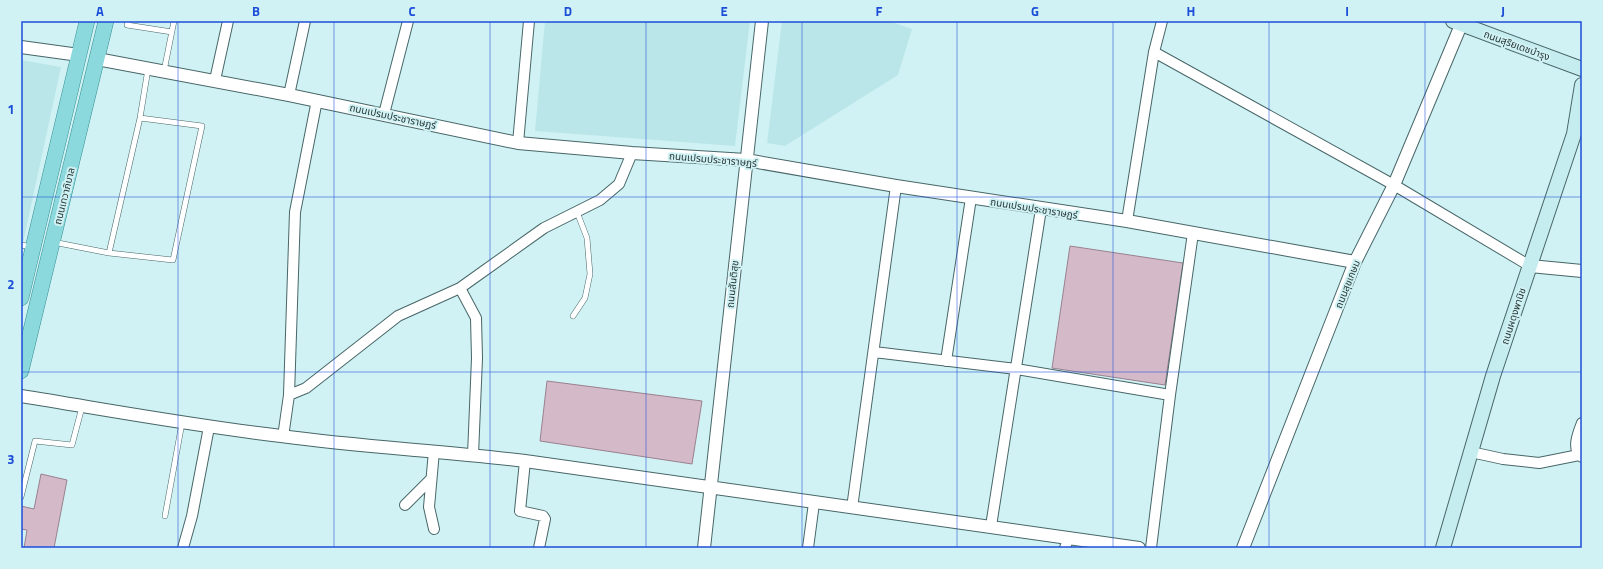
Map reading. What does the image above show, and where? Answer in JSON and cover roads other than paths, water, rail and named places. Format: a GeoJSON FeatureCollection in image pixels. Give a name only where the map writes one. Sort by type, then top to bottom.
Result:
{"type":"FeatureCollection","features":[{"type":"Feature","properties":{"kind":"main road","name":"ถนนเทวาภิบาล"},"geometry":{"type":"LineString","coordinates":[[21,298],[27,246],[87,21]]}},
{"type":"Feature","properties":{"kind":"main road","name":"ถนนเทวาภิบาล"},"geometry":{"type":"LineString","coordinates":[[21,371],[106,21]]}},
{"type":"Feature","properties":{"kind":"main road","name":"ถนนสุริยเดชบำรุง"},"geometry":{"type":"LineString","coordinates":[[1457,23],[1582,69]]}},
{"type":"Feature","properties":{"kind":"main road"},"geometry":{"type":"LineString","coordinates":[[79,55],[97,59]]}},
{"type":"Feature","properties":{"kind":"main road","name":"ถนนผดุงพานิช"},"geometry":{"type":"LineString","coordinates":[[1443,548],[1493,376],[1574,134],[1582,85]]}},
{"type":"Feature","properties":{"kind":"street"},"geometry":{"type":"LineString","coordinates":[[215,80],[228,21]]}},
{"type":"Feature","properties":{"kind":"street"},"geometry":{"type":"LineString","coordinates":[[289,94],[305,21]]}},
{"type":"Feature","properties":{"kind":"street"},"geometry":{"type":"LineString","coordinates":[[384,114],[408,21]]}},
{"type":"Feature","properties":{"kind":"street"},"geometry":{"type":"LineString","coordinates":[[518,143],[529,21]]}},
{"type":"Feature","properties":{"kind":"street","name":"ถนนสันติสุข"},"geometry":{"type":"LineString","coordinates":[[704,548],[762,21]]}},
{"type":"Feature","properties":{"kind":"street"},"geometry":{"type":"LineString","coordinates":[[1127,221],[1154,52],[1162,21]]}},
{"type":"Feature","properties":{"kind":"street","name":"ถนนสุขเกษม"},"geometry":{"type":"LineString","coordinates":[[1243,548],[1355,262],[1394,185],[1457,23]]}},
{"type":"Feature","properties":{"kind":"street"},"geometry":{"type":"LineString","coordinates":[[21,47],[79,55]]}},
{"type":"Feature","properties":{"kind":"street"},"geometry":{"type":"LineString","coordinates":[[1154,52],[1394,185],[1530,266],[1582,271]]}},
{"type":"Feature","properties":{"kind":"street","name":"ถนนเปรมประชาราษฏร์"},"geometry":{"type":"LineString","coordinates":[[97,59],[289,94],[518,143],[632,153],[746,160],[896,186],[1127,221],[1355,262]]}},
{"type":"Feature","properties":{"kind":"street"},"geometry":{"type":"LineString","coordinates":[[283,437],[289,395],[295,212],[317,100]]}},
{"type":"Feature","properties":{"kind":"street"},"geometry":{"type":"LineString","coordinates":[[289,395],[306,388],[398,316],[460,288],[544,228],[600,200],[619,184],[632,153]]}},
{"type":"Feature","properties":{"kind":"street"},"geometry":{"type":"LineString","coordinates":[[852,508],[896,186]]}},
{"type":"Feature","properties":{"kind":"street"},"geometry":{"type":"LineString","coordinates":[[946,360],[971,198]]}},
{"type":"Feature","properties":{"kind":"street"},"geometry":{"type":"LineString","coordinates":[[991,526],[1041,209]]}},
{"type":"Feature","properties":{"kind":"street"},"geometry":{"type":"LineString","coordinates":[[1151,548],[1170,395],[1193,233]]}},
{"type":"Feature","properties":{"kind":"street"},"geometry":{"type":"LineString","coordinates":[[460,288],[476,318],[477,358],[472,455]]}},
{"type":"Feature","properties":{"kind":"street"},"geometry":{"type":"LineString","coordinates":[[874,352],[1016,369],[1170,395]]}},
{"type":"Feature","properties":{"kind":"street"},"geometry":{"type":"LineString","coordinates":[[21,396],[182,423],[283,437],[525,461],[710,486],[814,503],[991,526],[1067,543],[1139,548]]}},
{"type":"Feature","properties":{"kind":"street"},"geometry":{"type":"LineString","coordinates":[[1471,452],[1503,459],[1539,463],[1580,456],[1576,449],[1577,436],[1582,423]]}},
{"type":"Feature","properties":{"kind":"street"},"geometry":{"type":"LineString","coordinates":[[183,548],[192,516],[210,427]]}},
{"type":"Feature","properties":{"kind":"street"},"geometry":{"type":"LineString","coordinates":[[434,451],[429,507],[434,529]]}},
{"type":"Feature","properties":{"kind":"street"},"geometry":{"type":"LineString","coordinates":[[525,461],[520,511],[543,516],[545,519],[539,548]]}},
{"type":"Feature","properties":{"kind":"street"},"geometry":{"type":"LineString","coordinates":[[404,505],[431,479]]}},
{"type":"Feature","properties":{"kind":"street"},"geometry":{"type":"LineString","coordinates":[[808,548],[814,503]]}},
{"type":"Feature","properties":{"kind":"lane"},"geometry":{"type":"LineString","coordinates":[[128,21],[127,25],[172,32]]}},
{"type":"Feature","properties":{"kind":"lane"},"geometry":{"type":"LineString","coordinates":[[164,71],[174,21]]}},
{"type":"Feature","properties":{"kind":"lane"},"geometry":{"type":"LineString","coordinates":[[109,253],[140,118],[148,68]]}},
{"type":"Feature","properties":{"kind":"lane"},"geometry":{"type":"LineString","coordinates":[[52,242],[109,253],[173,260],[202,126],[140,118]]}},
{"type":"Feature","properties":{"kind":"lane"},"geometry":{"type":"LineString","coordinates":[[573,316],[585,298],[590,274],[587,238],[577,212]]}},
{"type":"Feature","properties":{"kind":"lane"},"geometry":{"type":"LineString","coordinates":[[21,497],[35,441],[72,445],[82,406]]}},
{"type":"Feature","properties":{"kind":"lane"},"geometry":{"type":"LineString","coordinates":[[165,516],[182,423]]}}]}
